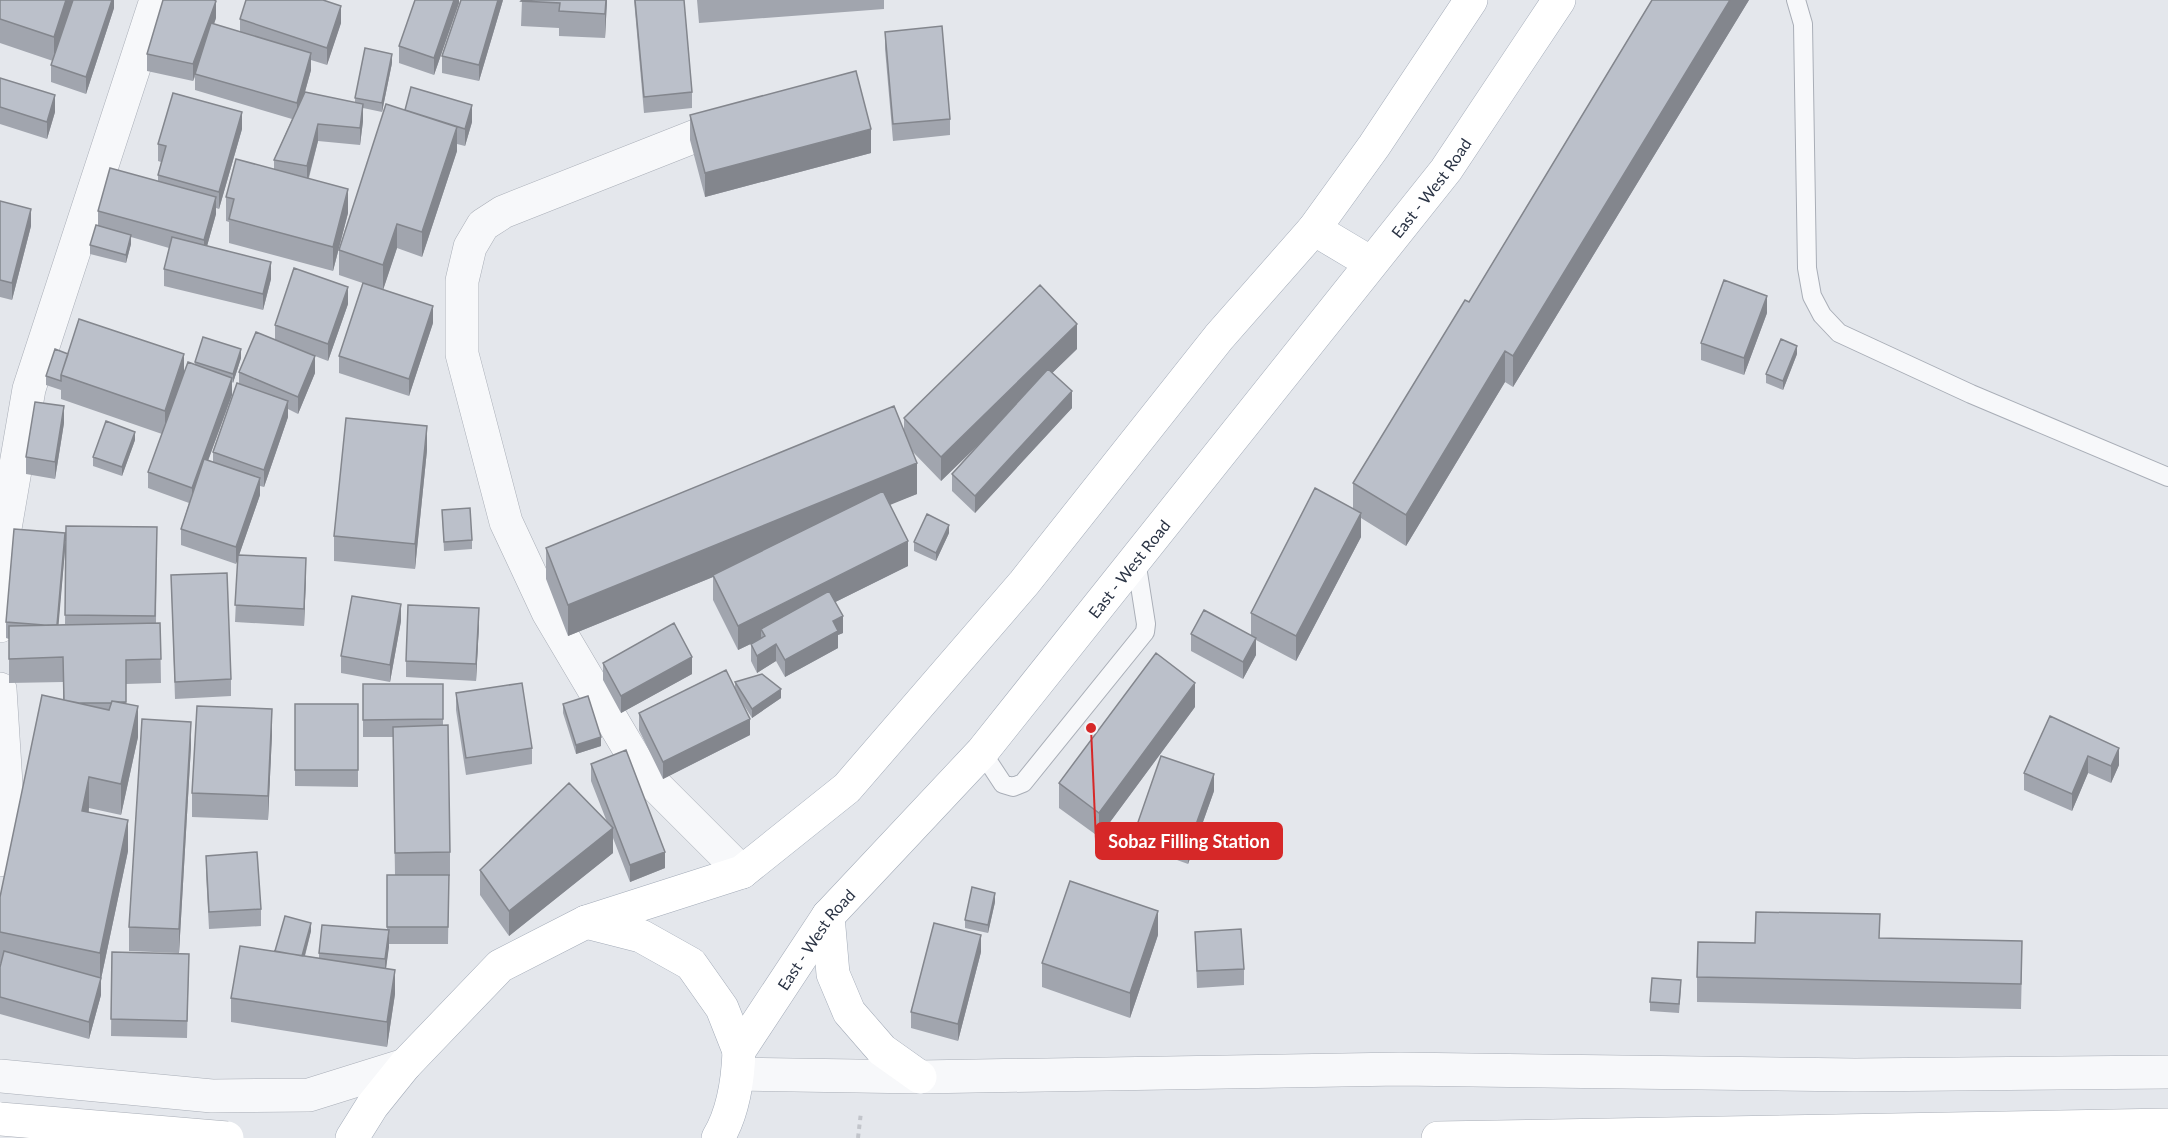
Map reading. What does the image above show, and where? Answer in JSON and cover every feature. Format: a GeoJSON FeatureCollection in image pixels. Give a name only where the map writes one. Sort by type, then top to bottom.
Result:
{"type":"FeatureCollection","features":[{"type":"Feature","properties":{"kind":"main road"},"geometry":{"type":"LineString","coordinates":[[352,1138],[372,1106],[405,1065],[500,966],[586,922],[742,872],[847,788],[1024,583],[1219,337],[1314,229],[1374,146],[1471,0]]}},
{"type":"Feature","properties":{"kind":"main road","name":"East - West Road"},"geometry":{"type":"LineString","coordinates":[[718,1138],[725,1127],[738,1062],[828,916],[982,752],[1136,560],[1446,170],[1559,0]]}},
{"type":"Feature","properties":{"kind":"main road"},"geometry":{"type":"LineString","coordinates":[[1314,229],[1371,264]]}},
{"type":"Feature","properties":{"kind":"main road"},"geometry":{"type":"LineString","coordinates":[[828,916],[833,974],[849,1012],[882,1050],[920,1077]]}},
{"type":"Feature","properties":{"kind":"main road"},"geometry":{"type":"LineString","coordinates":[[586,922],[641,936],[691,964],[722,1008],[738,1062]]}},
{"type":"Feature","properties":{"kind":"main road"},"geometry":{"type":"LineString","coordinates":[[0,1119],[228,1138]]}},
{"type":"Feature","properties":{"kind":"main road"},"geometry":{"type":"LineString","coordinates":[[1438,1138],[2168,1125]]}},
{"type":"Feature","properties":{"kind":"street"},"geometry":{"type":"LineString","coordinates":[[0,626],[2,546],[28,389],[156,0]]}},
{"type":"Feature","properties":{"kind":"street"},"geometry":{"type":"LineString","coordinates":[[726,124],[503,212],[483,225],[470,247],[462,281],[462,354],[506,522],[548,612],[644,774],[742,872]]}},
{"type":"Feature","properties":{"kind":"street"},"geometry":{"type":"LineString","coordinates":[[0,689],[8,800],[0,860]]}},
{"type":"Feature","properties":{"kind":"street"},"geometry":{"type":"LineString","coordinates":[[738,1062],[920,1077],[1400,1069],[1856,1075],[2168,1072]]}},
{"type":"Feature","properties":{"kind":"street"},"geometry":{"type":"LineString","coordinates":[[0,1076],[212,1096],[309,1095],[405,1065]]}},
{"type":"Feature","properties":{"kind":"lane"},"geometry":{"type":"LineString","coordinates":[[1796,0],[1803,24],[1807,268],[1812,296],[1822,315],[1839,333],[1859,343],[1971,394],[2168,477]]}},
{"type":"Feature","properties":{"kind":"lane"},"geometry":{"type":"LineString","coordinates":[[982,752],[1003,784],[1013,787],[1023,783],[1145,632],[1146,624],[1136,560]]}},
{"type":"Feature","properties":{"kind":"building"},"geometry":{"type":"Polygon","coordinates":[[[0,0],[66,0],[54,37],[0,19],[0,0]]]}},
{"type":"Feature","properties":{"kind":"building"},"geometry":{"type":"Polygon","coordinates":[[[73,0],[112,0],[86,77],[51,65],[73,0]]]}},
{"type":"Feature","properties":{"kind":"building"},"geometry":{"type":"Polygon","coordinates":[[[163,0],[216,1],[193,64],[147,54],[163,0]]]}},
{"type":"Feature","properties":{"kind":"building"},"geometry":{"type":"Polygon","coordinates":[[[246,0],[323,0],[341,6],[327,48],[240,19],[246,0]]]}},
{"type":"Feature","properties":{"kind":"building"},"geometry":{"type":"Polygon","coordinates":[[[415,0],[454,0],[434,58],[399,46],[415,0]]]}},
{"type":"Feature","properties":{"kind":"building"},"geometry":{"type":"Polygon","coordinates":[[[461,0],[498,0],[479,65],[442,56],[461,0]]]}},
{"type":"Feature","properties":{"kind":"building"},"geometry":{"type":"Polygon","coordinates":[[[522,0],[606,0],[605,14],[559,11],[560,3],[522,0]]]}},
{"type":"Feature","properties":{"kind":"building"},"geometry":{"type":"Polygon","coordinates":[[[635,0],[684,0],[692,92],[644,97],[635,0]]]}},
{"type":"Feature","properties":{"kind":"building"},"geometry":{"type":"Polygon","coordinates":[[[1652,0],[1730,0],[1513,356],[1505,351],[1406,515],[1353,483],[1465,300],[1469,302],[1652,0]]]}},
{"type":"Feature","properties":{"kind":"building"},"geometry":{"type":"Polygon","coordinates":[[[211,23],[311,53],[297,103],[195,74],[211,23]]]}},
{"type":"Feature","properties":{"kind":"building"},"geometry":{"type":"Polygon","coordinates":[[[942,26],[950,119],[893,124],[885,32],[942,26]]]}},
{"type":"Feature","properties":{"kind":"building"},"geometry":{"type":"Polygon","coordinates":[[[365,48],[392,54],[382,103],[355,98],[365,48]]]}},
{"type":"Feature","properties":{"kind":"building"},"geometry":{"type":"Polygon","coordinates":[[[856,71],[871,129],[705,173],[690,115],[856,71]]]}},
{"type":"Feature","properties":{"kind":"building"},"geometry":{"type":"Polygon","coordinates":[[[0,78],[55,95],[47,122],[0,107],[0,78]]]}},
{"type":"Feature","properties":{"kind":"building"},"geometry":{"type":"Polygon","coordinates":[[[411,87],[472,105],[465,129],[405,110],[411,87]]]}},
{"type":"Feature","properties":{"kind":"building"},"geometry":{"type":"Polygon","coordinates":[[[305,92],[363,104],[360,128],[318,124],[307,166],[274,160],[305,92]]]}},
{"type":"Feature","properties":{"kind":"building"},"geometry":{"type":"Polygon","coordinates":[[[173,93],[242,112],[219,192],[158,175],[166,146],[158,144],[173,93]]]}},
{"type":"Feature","properties":{"kind":"building"},"geometry":{"type":"Polygon","coordinates":[[[386,104],[457,127],[422,232],[397,224],[383,265],[339,250],[386,104]]]}},
{"type":"Feature","properties":{"kind":"building"},"geometry":{"type":"Polygon","coordinates":[[[236,159],[348,189],[333,247],[229,219],[234,199],[226,197],[236,159]]]}},
{"type":"Feature","properties":{"kind":"building"},"geometry":{"type":"Polygon","coordinates":[[[110,168],[216,197],[204,240],[98,211],[110,168]]]}},
{"type":"Feature","properties":{"kind":"building"},"geometry":{"type":"Polygon","coordinates":[[[0,201],[31,209],[12,283],[0,280],[0,201]]]}},
{"type":"Feature","properties":{"kind":"building"},"geometry":{"type":"Polygon","coordinates":[[[96,225],[131,235],[126,255],[90,245],[96,225]]]}},
{"type":"Feature","properties":{"kind":"building"},"geometry":{"type":"Polygon","coordinates":[[[172,237],[271,262],[263,294],[164,269],[172,237]]]}},
{"type":"Feature","properties":{"kind":"building"},"geometry":{"type":"Polygon","coordinates":[[[294,268],[348,287],[328,344],[275,325],[294,268]]]}},
{"type":"Feature","properties":{"kind":"building"},"geometry":{"type":"Polygon","coordinates":[[[1724,280],[1767,296],[1744,358],[1701,343],[1724,280]]]}},
{"type":"Feature","properties":{"kind":"building"},"geometry":{"type":"Polygon","coordinates":[[[363,283],[433,306],[409,379],[339,356],[363,283]]]}},
{"type":"Feature","properties":{"kind":"building"},"geometry":{"type":"Polygon","coordinates":[[[1040,285],[1077,324],[941,457],[904,418],[1040,285]]]}},
{"type":"Feature","properties":{"kind":"building"},"geometry":{"type":"Polygon","coordinates":[[[79,319],[184,354],[165,411],[61,375],[79,319]]]}},
{"type":"Feature","properties":{"kind":"building"},"geometry":{"type":"Polygon","coordinates":[[[256,332],[315,356],[298,397],[239,372],[256,332]]]}},
{"type":"Feature","properties":{"kind":"building"},"geometry":{"type":"Polygon","coordinates":[[[203,337],[241,349],[233,374],[195,362],[203,337]]]}},
{"type":"Feature","properties":{"kind":"building"},"geometry":{"type":"Polygon","coordinates":[[[1781,339],[1797,346],[1783,381],[1766,374],[1781,339]]]}},
{"type":"Feature","properties":{"kind":"building"},"geometry":{"type":"Polygon","coordinates":[[[55,349],[68,354],[61,381],[46,376],[55,349]]]}},
{"type":"Feature","properties":{"kind":"building"},"geometry":{"type":"Polygon","coordinates":[[[188,362],[232,378],[192,488],[148,472],[188,362]]]}},
{"type":"Feature","properties":{"kind":"building"},"geometry":{"type":"Polygon","coordinates":[[[1048,369],[1072,391],[975,496],[952,474],[1048,369]]]}},
{"type":"Feature","properties":{"kind":"building"},"geometry":{"type":"Polygon","coordinates":[[[237,383],[288,401],[264,470],[213,452],[237,383]]]}},
{"type":"Feature","properties":{"kind":"building"},"geometry":{"type":"Polygon","coordinates":[[[35,402],[64,406],[55,462],[26,457],[35,402]]]}},
{"type":"Feature","properties":{"kind":"building"},"geometry":{"type":"Polygon","coordinates":[[[894,406],[917,463],[568,605],[546,548],[894,406]]]}},
{"type":"Feature","properties":{"kind":"building"},"geometry":{"type":"Polygon","coordinates":[[[346,418],[427,426],[415,544],[334,536],[346,418]]]}},
{"type":"Feature","properties":{"kind":"building"},"geometry":{"type":"Polygon","coordinates":[[[106,421],[135,432],[122,467],[93,457],[106,421]]]}},
{"type":"Feature","properties":{"kind":"building"},"geometry":{"type":"Polygon","coordinates":[[[204,459],[260,478],[236,547],[181,529],[204,459]]]}},
{"type":"Feature","properties":{"kind":"building"},"geometry":{"type":"Polygon","coordinates":[[[1315,488],[1361,513],[1296,636],[1251,613],[1315,488]]]}},
{"type":"Feature","properties":{"kind":"building"},"geometry":{"type":"Polygon","coordinates":[[[883,491],[908,541],[738,626],[713,575],[883,491]]]}},
{"type":"Feature","properties":{"kind":"building"},"geometry":{"type":"Polygon","coordinates":[[[470,508],[472,540],[444,542],[442,510],[470,508]]]}},
{"type":"Feature","properties":{"kind":"building"},"geometry":{"type":"Polygon","coordinates":[[[927,514],[949,525],[936,553],[914,542],[927,514]]]}},
{"type":"Feature","properties":{"kind":"building"},"geometry":{"type":"Polygon","coordinates":[[[66,526],[157,527],[155,616],[65,615],[66,526]]]}},
{"type":"Feature","properties":{"kind":"building"},"geometry":{"type":"Polygon","coordinates":[[[14,529],[65,533],[57,625],[6,622],[14,529]]]}},
{"type":"Feature","properties":{"kind":"building"},"geometry":{"type":"Polygon","coordinates":[[[238,555],[306,558],[304,609],[235,605],[238,555]]]}},
{"type":"Feature","properties":{"kind":"building"},"geometry":{"type":"Polygon","coordinates":[[[227,573],[231,679],[175,682],[171,575],[227,573]]]}},
{"type":"Feature","properties":{"kind":"building"},"geometry":{"type":"Polygon","coordinates":[[[829,591],[843,616],[833,621],[838,631],[785,660],[776,644],[757,656],[751,644],[765,636],[761,629],[829,591]]]}},
{"type":"Feature","properties":{"kind":"building"},"geometry":{"type":"Polygon","coordinates":[[[352,596],[401,604],[390,665],[341,656],[352,596]]]}},
{"type":"Feature","properties":{"kind":"building"},"geometry":{"type":"Polygon","coordinates":[[[408,605],[479,608],[476,664],[406,661],[408,605]]]}},
{"type":"Feature","properties":{"kind":"building"},"geometry":{"type":"Polygon","coordinates":[[[1204,610],[1256,638],[1243,662],[1191,634],[1204,610]]]}},
{"type":"Feature","properties":{"kind":"building"},"geometry":{"type":"Polygon","coordinates":[[[160,623],[161,659],[126,660],[126,702],[79,703],[64,700],[63,657],[9,659],[9,626],[160,623]]]}},
{"type":"Feature","properties":{"kind":"building"},"geometry":{"type":"Polygon","coordinates":[[[674,623],[692,657],[621,696],[603,663],[674,623]]]}},
{"type":"Feature","properties":{"kind":"building"},"geometry":{"type":"Polygon","coordinates":[[[1156,653],[1195,683],[1099,813],[1059,783],[1156,653]]]}},
{"type":"Feature","properties":{"kind":"building"},"geometry":{"type":"Polygon","coordinates":[[[726,670],[750,719],[663,762],[639,713],[726,670]]]}},
{"type":"Feature","properties":{"kind":"building"},"geometry":{"type":"Polygon","coordinates":[[[762,674],[781,689],[752,709],[735,682],[762,674]]]}},
{"type":"Feature","properties":{"kind":"building"},"geometry":{"type":"Polygon","coordinates":[[[522,683],[532,748],[466,758],[456,693],[522,683]]]}},
{"type":"Feature","properties":{"kind":"building"},"geometry":{"type":"Polygon","coordinates":[[[363,684],[443,684],[443,719],[363,720],[363,684]]]}},
{"type":"Feature","properties":{"kind":"building"},"geometry":{"type":"Polygon","coordinates":[[[42,695],[109,710],[112,701],[138,706],[121,784],[89,777],[82,811],[128,820],[100,953],[0,932],[0,897],[42,695]]]}},
{"type":"Feature","properties":{"kind":"building"},"geometry":{"type":"Polygon","coordinates":[[[588,696],[601,737],[576,745],[563,704],[588,696]]]}},
{"type":"Feature","properties":{"kind":"building"},"geometry":{"type":"Polygon","coordinates":[[[295,704],[358,704],[358,770],[295,770],[295,704]]]}},
{"type":"Feature","properties":{"kind":"building"},"geometry":{"type":"Polygon","coordinates":[[[197,706],[272,709],[268,796],[192,793],[197,706]]]}},
{"type":"Feature","properties":{"kind":"building"},"geometry":{"type":"Polygon","coordinates":[[[2050,716],[2119,748],[2111,766],[2088,756],[2072,794],[2024,773],[2050,716]]]}},
{"type":"Feature","properties":{"kind":"building"},"geometry":{"type":"Polygon","coordinates":[[[142,719],[191,722],[179,929],[129,927],[142,719]]]}},
{"type":"Feature","properties":{"kind":"building"},"geometry":{"type":"Polygon","coordinates":[[[448,725],[450,852],[395,853],[393,727],[448,725]]]}},
{"type":"Feature","properties":{"kind":"building"},"geometry":{"type":"Polygon","coordinates":[[[626,750],[665,852],[630,865],[591,764],[626,750]]]}},
{"type":"Feature","properties":{"kind":"building"},"geometry":{"type":"Polygon","coordinates":[[[1161,756],[1214,774],[1188,847],[1136,828],[1161,756]]]}},
{"type":"Feature","properties":{"kind":"building"},"geometry":{"type":"Polygon","coordinates":[[[569,783],[613,828],[509,911],[480,870],[569,783]]]}},
{"type":"Feature","properties":{"kind":"building"},"geometry":{"type":"Polygon","coordinates":[[[257,852],[261,909],[209,912],[206,856],[257,852]]]}},
{"type":"Feature","properties":{"kind":"building"},"geometry":{"type":"Polygon","coordinates":[[[387,875],[449,875],[448,927],[387,927],[387,875]]]}},
{"type":"Feature","properties":{"kind":"building"},"geometry":{"type":"Polygon","coordinates":[[[1070,881],[1158,911],[1130,993],[1042,963],[1070,881]]]}},
{"type":"Feature","properties":{"kind":"building"},"geometry":{"type":"Polygon","coordinates":[[[972,887],[995,893],[988,925],[965,920],[972,887]]]}},
{"type":"Feature","properties":{"kind":"building"},"geometry":{"type":"Polygon","coordinates":[[[1756,912],[1880,914],[1879,938],[2022,941],[2021,984],[1697,977],[1698,942],[1755,943],[1756,912]]]}},
{"type":"Feature","properties":{"kind":"building"},"geometry":{"type":"Polygon","coordinates":[[[285,916],[311,923],[302,956],[275,951],[285,916]]]}},
{"type":"Feature","properties":{"kind":"building"},"geometry":{"type":"Polygon","coordinates":[[[934,923],[981,935],[958,1024],[911,1012],[934,923]]]}},
{"type":"Feature","properties":{"kind":"building"},"geometry":{"type":"Polygon","coordinates":[[[322,925],[389,930],[385,959],[319,953],[322,925]]]}},
{"type":"Feature","properties":{"kind":"building"},"geometry":{"type":"Polygon","coordinates":[[[1241,929],[1244,969],[1197,971],[1195,932],[1241,929]]]}},
{"type":"Feature","properties":{"kind":"building"},"geometry":{"type":"Polygon","coordinates":[[[240,946],[395,970],[387,1022],[231,998],[240,946]]]}},
{"type":"Feature","properties":{"kind":"building"},"geometry":{"type":"Polygon","coordinates":[[[4,951],[101,978],[89,1022],[0,997],[0,967],[4,951]]]}},
{"type":"Feature","properties":{"kind":"building"},"geometry":{"type":"Polygon","coordinates":[[[112,952],[189,954],[187,1021],[111,1019],[112,952]]]}},
{"type":"Feature","properties":{"kind":"building"},"geometry":{"type":"Polygon","coordinates":[[[1652,978],[1681,980],[1679,1004],[1650,1002],[1652,978]]]}},
{"type":"Feature","properties":{"kind":"place","name":"Sobaz Filling Station"},"geometry":{"type":"Point","coordinates":[1091,728]}}]}
